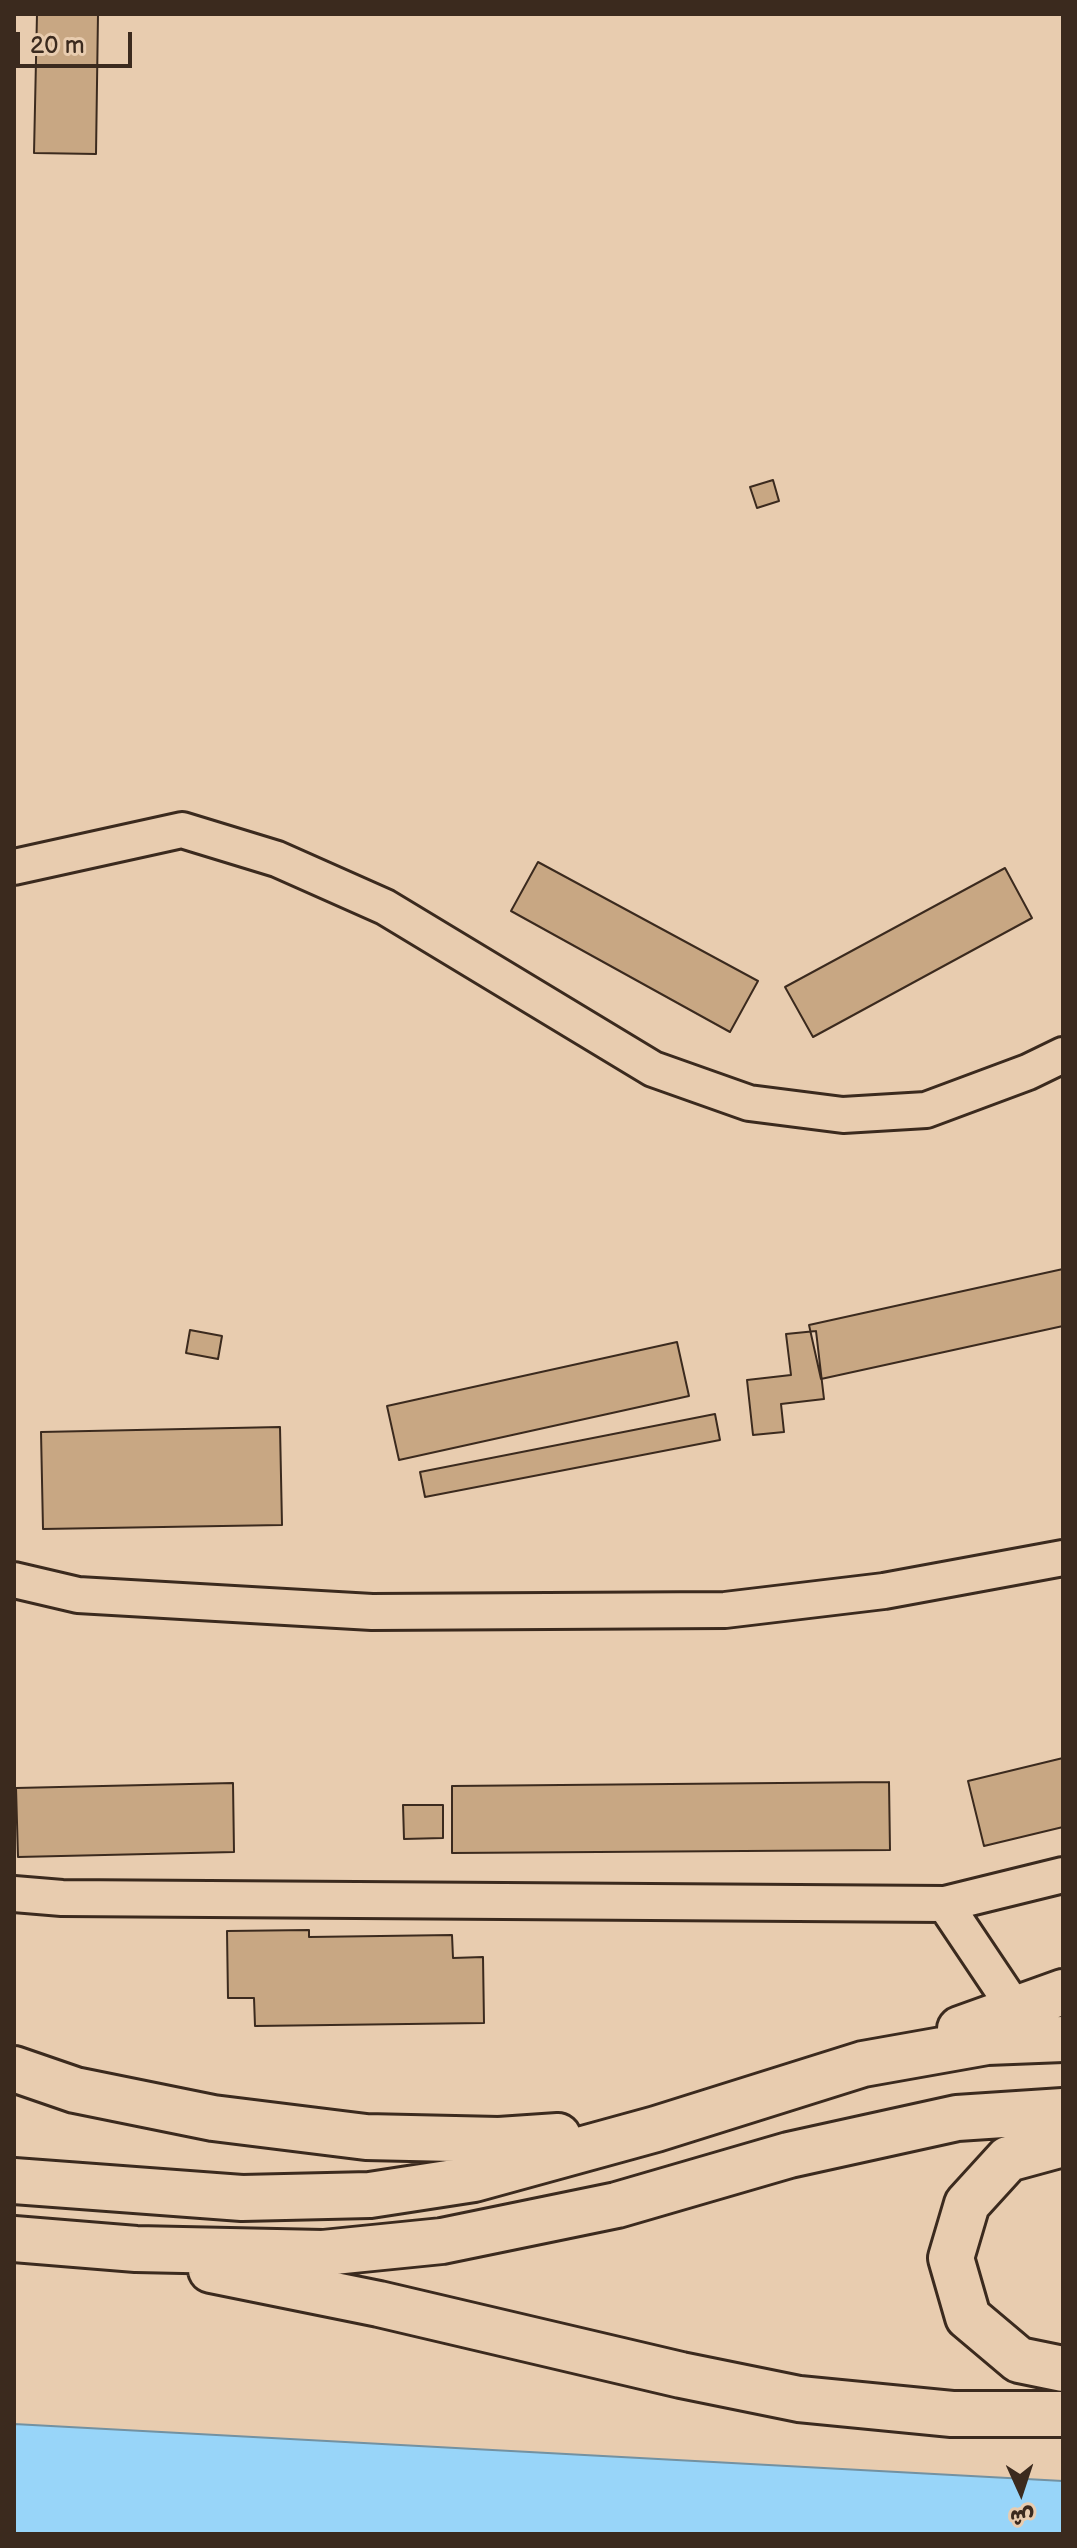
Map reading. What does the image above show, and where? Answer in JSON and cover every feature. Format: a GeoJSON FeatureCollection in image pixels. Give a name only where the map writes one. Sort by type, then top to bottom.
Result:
{"type":"FeatureCollection","features":[{"type":"Feature","properties":{"kind":"highway"},"geometry":{"type":"LineString","coordinates":[[14,2181],[242,2198],[370,2195],[474,2179],[656,2129],[863,2064],[1063,1992]]}},
{"type":"Feature","properties":{"kind":"highway"},"geometry":{"type":"LineString","coordinates":[[863,2064],[987,2042],[1063,2039]]}},
{"type":"Feature","properties":{"kind":"highway"},"geometry":{"type":"LineString","coordinates":[[14,2069],[75,2090],[213,2118],[366,2137],[499,2140],[656,2129]]}},
{"type":"Feature","properties":{"kind":"highway"},"geometry":{"type":"LineString","coordinates":[[14,2239],[136,2249],[323,2253],[442,2241],[617,2205],[789,2155],[957,2118],[1063,2111]]}},
{"type":"Feature","properties":{"kind":"highway"},"geometry":{"type":"LineString","coordinates":[[1063,2144],[1008,2159],[967,2204],[951,2258],[968,2317],[1019,2360],[1063,2369]]}},
{"type":"Feature","properties":{"kind":"highway"},"geometry":{"type":"LineString","coordinates":[[136,2249],[238,2277],[394,2308],[681,2375],[799,2399],[952,2414],[1063,2414]]}},
{"type":"Feature","properties":{"kind":"street"},"geometry":{"type":"LineString","coordinates":[[14,867],[182,830],[277,859],[385,907],[653,1069],[749,1103],[843,1115],[926,1110],[1028,1072],[1063,1055]]}},
{"type":"Feature","properties":{"kind":"street"},"geometry":{"type":"LineString","coordinates":[[14,1580],[78,1595],[372,1612],[725,1610],[884,1591],[1063,1558]]}},
{"type":"Feature","properties":{"kind":"street"},"geometry":{"type":"LineString","coordinates":[[14,1894],[94,1898],[945,1904],[1063,1875]]}},
{"type":"Feature","properties":{"kind":"street"},"geometry":{"type":"LineString","coordinates":[[945,1904],[1016,2010]]}},
{"type":"Feature","properties":{"kind":"water"},"geometry":{"type":"Polygon","coordinates":[[[14,2424],[1063,2481],[1063,2534],[14,2534],[14,2424]]]}},
{"type":"Feature","properties":{"kind":"building"},"geometry":{"type":"Polygon","coordinates":[[[37,14],[98,14],[96,154],[34,153],[37,14]]]}},
{"type":"Feature","properties":{"kind":"building"},"geometry":{"type":"Polygon","coordinates":[[[773,480],[779,501],[757,508],[750,487],[773,480]]]}},
{"type":"Feature","properties":{"kind":"building"},"geometry":{"type":"Polygon","coordinates":[[[538,862],[758,981],[730,1032],[511,911],[538,862]]]}},
{"type":"Feature","properties":{"kind":"building"},"geometry":{"type":"Polygon","coordinates":[[[1005,868],[1032,918],[813,1037],[785,987],[1005,868]]]}},
{"type":"Feature","properties":{"kind":"building"},"geometry":{"type":"Polygon","coordinates":[[[1063,1269],[1063,1326],[821,1379],[809,1325],[1063,1269]]]}},
{"type":"Feature","properties":{"kind":"building"},"geometry":{"type":"Polygon","coordinates":[[[190,1330],[222,1336],[218,1359],[186,1353],[190,1330]]]}},
{"type":"Feature","properties":{"kind":"building"},"geometry":{"type":"Polygon","coordinates":[[[816,1331],[824,1399],[781,1404],[784,1432],[753,1435],[747,1380],[791,1375],[786,1334],[816,1331]]]}},
{"type":"Feature","properties":{"kind":"building"},"geometry":{"type":"Polygon","coordinates":[[[677,1342],[689,1396],[399,1460],[387,1406],[677,1342]]]}},
{"type":"Feature","properties":{"kind":"building"},"geometry":{"type":"Polygon","coordinates":[[[715,1414],[720,1440],[425,1497],[420,1472],[715,1414]]]}},
{"type":"Feature","properties":{"kind":"building"},"geometry":{"type":"Polygon","coordinates":[[[280,1427],[282,1525],[43,1529],[41,1432],[280,1427]]]}},
{"type":"Feature","properties":{"kind":"building"},"geometry":{"type":"Polygon","coordinates":[[[1063,1758],[1063,1827],[984,1846],[968,1781],[1063,1758]]]}},
{"type":"Feature","properties":{"kind":"building"},"geometry":{"type":"Polygon","coordinates":[[[889,1782],[890,1850],[452,1853],[452,1786],[889,1782]]]}},
{"type":"Feature","properties":{"kind":"building"},"geometry":{"type":"Polygon","coordinates":[[[233,1783],[234,1852],[18,1857],[16,1788],[233,1783]]]}},
{"type":"Feature","properties":{"kind":"building"},"geometry":{"type":"Polygon","coordinates":[[[403,1805],[443,1805],[443,1838],[404,1839],[403,1805]]]}},
{"type":"Feature","properties":{"kind":"building"},"geometry":{"type":"Polygon","coordinates":[[[309,1930],[309,1937],[452,1935],[453,1958],[483,1957],[484,2023],[255,2026],[254,1998],[228,1998],[227,1931],[309,1930]]]}}]}
